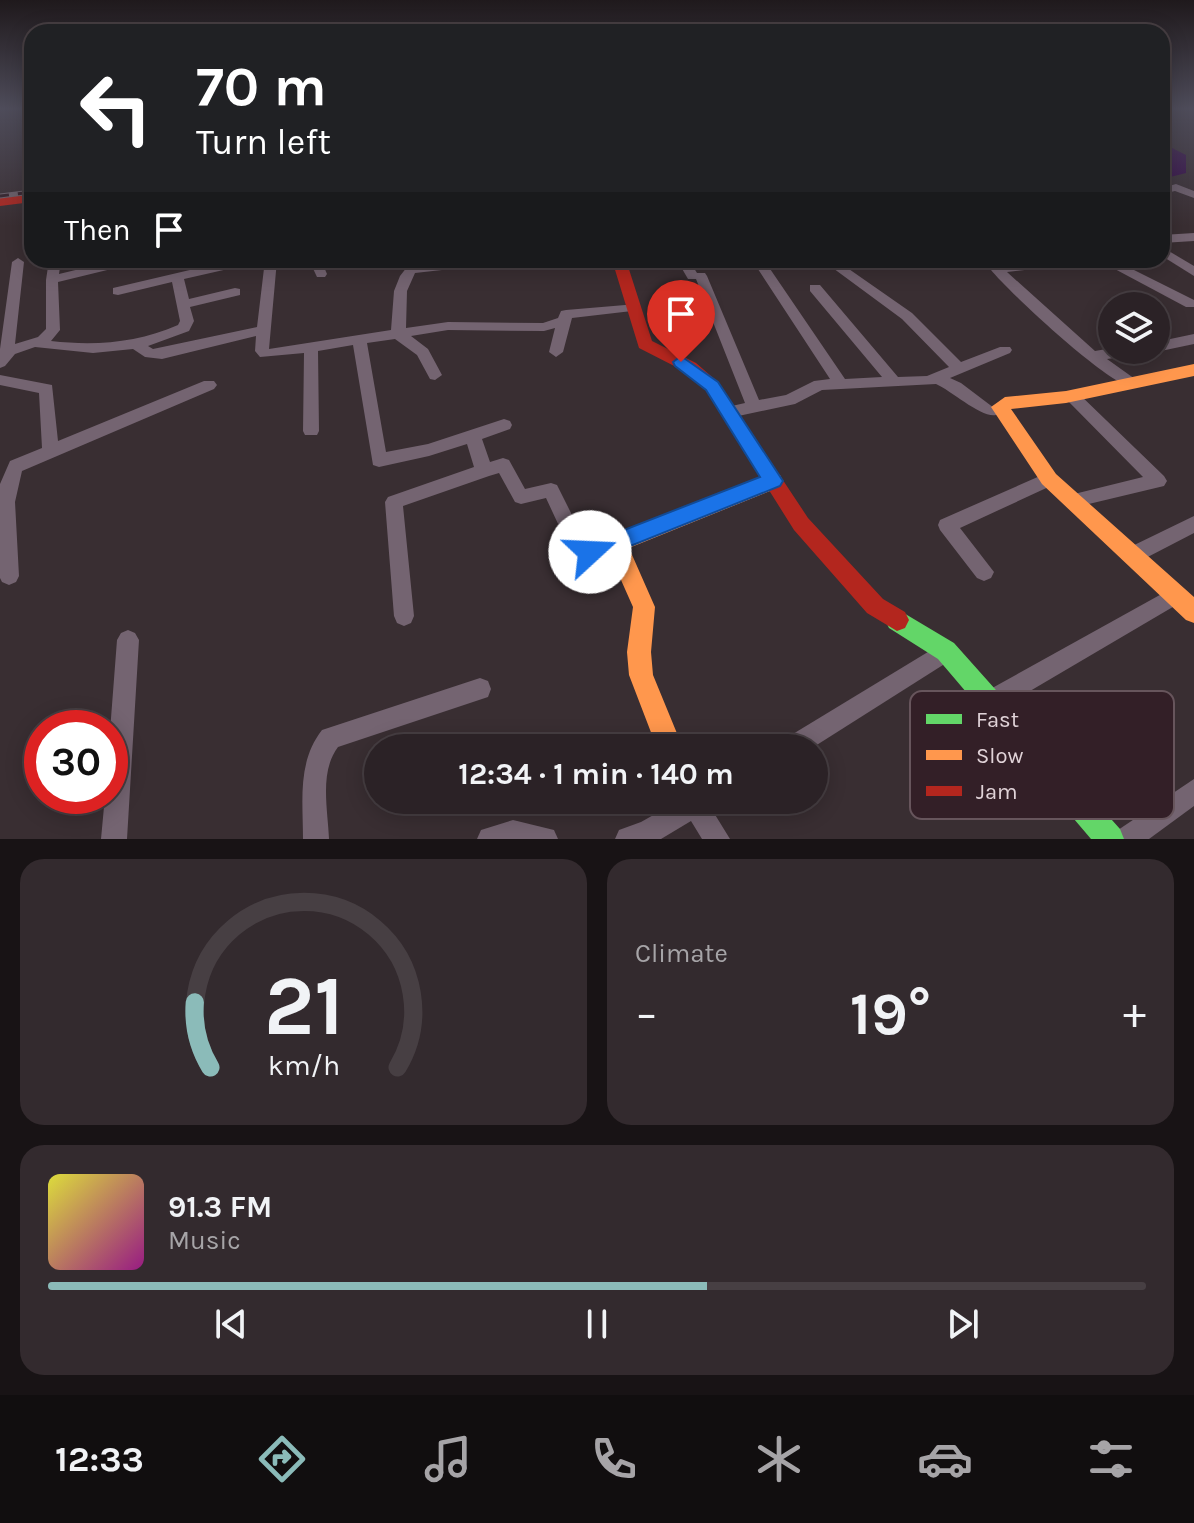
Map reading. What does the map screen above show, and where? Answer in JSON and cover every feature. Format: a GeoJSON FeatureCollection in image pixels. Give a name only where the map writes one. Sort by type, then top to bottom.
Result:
{"type":"FeatureCollection","features":[{"type":"Feature","properties":{"kind":"street"},"geometry":{"type":"LineString","coordinates":[[1170,189],[1176,187],[1194,195]]}},
{"type":"Feature","properties":{"kind":"street"},"geometry":{"type":"LineString","coordinates":[[0,202],[24,199]]}},
{"type":"Feature","properties":{"kind":"street"},"geometry":{"type":"LineString","coordinates":[[1170,238],[1194,237]]}},
{"type":"Feature","properties":{"kind":"street"},"geometry":{"type":"LineString","coordinates":[[1170,256],[1194,272]]}},
{"type":"Feature","properties":{"kind":"street"},"geometry":{"type":"LineString","coordinates":[[18,262],[6,296],[3,357],[49,336],[55,325],[54,268]]}},
{"type":"Feature","properties":{"kind":"street"},"geometry":{"type":"LineString","coordinates":[[52,280],[100,268]]}},
{"type":"Feature","properties":{"kind":"street"},"geometry":{"type":"LineString","coordinates":[[118,291],[216,268]]}},
{"type":"Feature","properties":{"kind":"street"},"geometry":{"type":"LineString","coordinates":[[270,268],[262,351],[265,354],[448,326],[544,327],[562,321],[572,311],[632,307]]}},
{"type":"Feature","properties":{"kind":"street"},"geometry":{"type":"LineString","coordinates":[[318,268],[321,274]]}},
{"type":"Feature","properties":{"kind":"street"},"geometry":{"type":"LineString","coordinates":[[398,334],[404,278],[417,268]]}},
{"type":"Feature","properties":{"kind":"street"},"geometry":{"type":"LineString","coordinates":[[621,268],[645,344],[690,367],[712,386],[808,533],[875,606],[946,651],[984,691]]}},
{"type":"Feature","properties":{"kind":"street"},"geometry":{"type":"LineString","coordinates":[[690,268],[697,276],[754,407]]}},
{"type":"Feature","properties":{"kind":"street"},"geometry":{"type":"LineString","coordinates":[[763,268],[841,384]]}},
{"type":"Feature","properties":{"kind":"street"},"geometry":{"type":"LineString","coordinates":[[839,268],[907,316],[957,367]]}},
{"type":"Feature","properties":{"kind":"street"},"geometry":{"type":"LineString","coordinates":[[995,268],[1091,356],[1130,383]]}},
{"type":"Feature","properties":{"kind":"street"},"geometry":{"type":"LineString","coordinates":[[997,270],[1013,268]]}},
{"type":"Feature","properties":{"kind":"street"},"geometry":{"type":"LineString","coordinates":[[1121,268],[1193,302]]}},
{"type":"Feature","properties":{"kind":"street"},"geometry":{"type":"LineString","coordinates":[[36,343],[79,351],[138,346],[184,328],[187,321],[177,278]]}},
{"type":"Feature","properties":{"kind":"street"},"geometry":{"type":"LineString","coordinates":[[815,288],[894,382]]}},
{"type":"Feature","properties":{"kind":"street"},"geometry":{"type":"LineString","coordinates":[[182,305],[235,292]]}},
{"type":"Feature","properties":{"kind":"street"},"geometry":{"type":"LineString","coordinates":[[556,352],[562,321]]}},
{"type":"Feature","properties":{"kind":"street"},"geometry":{"type":"LineString","coordinates":[[138,346],[150,354],[162,354],[264,330]]}},
{"type":"Feature","properties":{"kind":"street"},"geometry":{"type":"LineString","coordinates":[[398,334],[423,352],[435,375]]}},
{"type":"Feature","properties":{"kind":"street"},"geometry":{"type":"LineString","coordinates":[[1170,344],[1194,339]]}},
{"type":"Feature","properties":{"kind":"street"},"geometry":{"type":"LineString","coordinates":[[359,340],[379,460],[429,450],[504,425]]}},
{"type":"Feature","properties":{"kind":"street"},"geometry":{"type":"LineString","coordinates":[[311,347],[311,431]]}},
{"type":"Feature","properties":{"kind":"street"},"geometry":{"type":"LineString","coordinates":[[729,412],[790,400],[819,385],[935,378],[1005,350]]}},
{"type":"Feature","properties":{"kind":"street"},"geometry":{"type":"LineString","coordinates":[[1091,356],[1098,355]]}},
{"type":"Feature","properties":{"kind":"street"},"geometry":{"type":"LineString","coordinates":[[1194,370],[1072,396],[1005,403],[1000,407],[1049,479],[1194,612]]}},
{"type":"Feature","properties":{"kind":"street"},"geometry":{"type":"LineString","coordinates":[[712,386],[738,376]]}},
{"type":"Feature","properties":{"kind":"street"},"geometry":{"type":"LineString","coordinates":[[935,378],[956,387],[990,411]]}},
{"type":"Feature","properties":{"kind":"street"},"geometry":{"type":"LineString","coordinates":[[0,380],[47,389],[50,449]]}},
{"type":"Feature","properties":{"kind":"street"},"geometry":{"type":"LineString","coordinates":[[9,576],[9,474],[23,460],[209,385]]}},
{"type":"Feature","properties":{"kind":"street"},"geometry":{"type":"LineString","coordinates":[[1072,396],[1158,481],[1072,501]]}},
{"type":"Feature","properties":{"kind":"street"},"geometry":{"type":"LineString","coordinates":[[473,436],[484,471]]}},
{"type":"Feature","properties":{"kind":"street"},"geometry":{"type":"LineString","coordinates":[[404,616],[394,502],[503,465],[521,497],[551,490],[580,550],[585,552],[616,544],[773,481]]}},
{"type":"Feature","properties":{"kind":"street"},"geometry":{"type":"LineString","coordinates":[[984,572],[947,525],[1049,479]]}},
{"type":"Feature","properties":{"kind":"street"},"geometry":{"type":"LineString","coordinates":[[1133,555],[1194,524]]}},
{"type":"Feature","properties":{"kind":"street"},"geometry":{"type":"LineString","coordinates":[[616,544],[644,607],[639,652],[641,675],[664,734]]}},
{"type":"Feature","properties":{"kind":"street"},"geometry":{"type":"LineString","coordinates":[[1009,691],[1176,595]]}},
{"type":"Feature","properties":{"kind":"street"},"geometry":{"type":"LineString","coordinates":[[114,839],[128,640]]}},
{"type":"Feature","properties":{"kind":"street"},"geometry":{"type":"LineString","coordinates":[[813,734],[946,651]]}},
{"type":"Feature","properties":{"kind":"street"},"geometry":{"type":"LineString","coordinates":[[316,839],[316,766],[321,747],[330,738],[480,689]]}},
{"type":"Feature","properties":{"kind":"street"},"geometry":{"type":"LineString","coordinates":[[1174,805],[1194,791]]}},
{"type":"Feature","properties":{"kind":"street"},"geometry":{"type":"LineString","coordinates":[[628,839],[647,833],[678,814]]}},
{"type":"Feature","properties":{"kind":"street"},"geometry":{"type":"LineString","coordinates":[[703,814],[717,839]]}},
{"type":"Feature","properties":{"kind":"street"},"geometry":{"type":"LineString","coordinates":[[1093,819],[1110,839]]}},
{"type":"Feature","properties":{"kind":"street"},"geometry":{"type":"LineString","coordinates":[[1127,839],[1155,819]]}},
{"type":"Feature","properties":{"kind":"street"},"geometry":{"type":"LineString","coordinates":[[490,839],[513,833],[545,839]]}},
{"type":"Feature","properties":{"kind":"shaded area"},"geometry":{"type":"Polygon","coordinates":[[[1170,147],[1186,155],[1186,173],[1170,177],[1170,147]]]}},
{"type":"Feature","properties":{"kind":"railway"},"geometry":{"type":"LineString","coordinates":[[0,196],[24,193]]}},
{"type":"Feature","properties":{"kind":"traffic: fast"},"geometry":{"type":"LineString","coordinates":[[897,620],[946,651],[981,691]]}},
{"type":"Feature","properties":{"kind":"traffic: fast"},"geometry":{"type":"LineString","coordinates":[[1093,819],[1110,839]]}},
{"type":"Feature","properties":{"kind":"traffic: slow"},"geometry":{"type":"LineString","coordinates":[[1194,370],[1066,397],[1005,403],[1000,407],[1049,479],[1194,612]]}},
{"type":"Feature","properties":{"kind":"traffic: slow"},"geometry":{"type":"LineString","coordinates":[[664,734],[641,675],[639,652],[644,607],[616,544],[773,481]]}},
{"type":"Feature","properties":{"kind":"traffic: jam"},"geometry":{"type":"LineString","coordinates":[[0,202],[24,199]]}},
{"type":"Feature","properties":{"kind":"traffic: jam"},"geometry":{"type":"LineString","coordinates":[[621,268],[645,344],[690,367],[712,386],[801,524],[875,606],[897,620]]}},
{"type":"Feature","properties":{"kind":"route"},"geometry":{"type":"LineString","coordinates":[[590,552],[773,481],[712,386],[681,362]]}}]}
